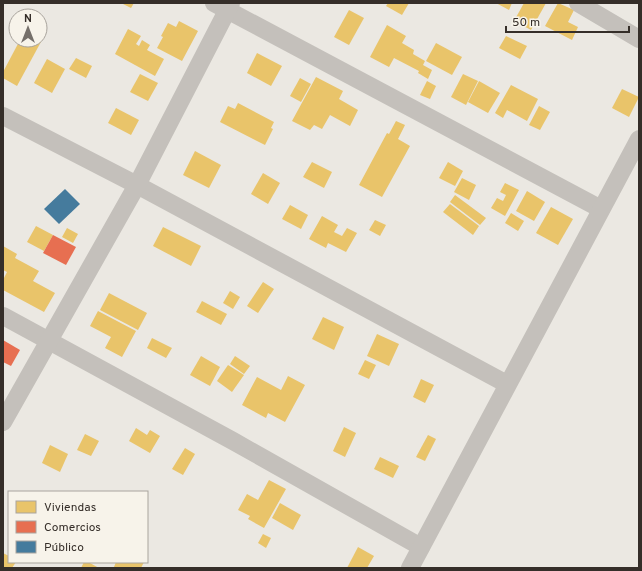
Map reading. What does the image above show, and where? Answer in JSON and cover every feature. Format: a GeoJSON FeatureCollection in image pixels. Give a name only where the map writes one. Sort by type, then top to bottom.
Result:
{"type":"FeatureCollection","features":[{"type":"Feature","properties":{"kind":"street"},"geometry":{"type":"LineString","coordinates":[[578,3],[639,39]]}},
{"type":"Feature","properties":{"kind":"street"},"geometry":{"type":"LineString","coordinates":[[3,422],[137,185],[224,5],[601,209]]}},
{"type":"Feature","properties":{"kind":"street"},"geometry":{"type":"LineString","coordinates":[[3,116],[137,185],[507,384]]}},
{"type":"Feature","properties":{"kind":"street"},"geometry":{"type":"LineString","coordinates":[[410,568],[639,139]]}},
{"type":"Feature","properties":{"kind":"street"},"geometry":{"type":"LineString","coordinates":[[3,316],[233,441],[421,547]]}},
{"type":"Feature","properties":{"kind":"building: Viviendas"},"geometry":{"type":"Polygon","coordinates":[[[121,3],[134,3],[131,8],[121,3]]]}},
{"type":"Feature","properties":{"kind":"building: Viviendas"},"geometry":{"type":"Polygon","coordinates":[[[388,3],[409,3],[402,15],[386,6],[388,3]]]}},
{"type":"Feature","properties":{"kind":"building: Viviendas"},"geometry":{"type":"Polygon","coordinates":[[[496,3],[512,3],[509,10],[496,3]]]}},
{"type":"Feature","properties":{"kind":"building: Viviendas"},"geometry":{"type":"Polygon","coordinates":[[[524,3],[546,3],[531,30],[514,21],[524,3]]]}},
{"type":"Feature","properties":{"kind":"building: Viviendas"},"geometry":{"type":"Polygon","coordinates":[[[558,3],[574,10],[568,22],[578,27],[572,40],[545,26],[558,3]]]}},
{"type":"Feature","properties":{"kind":"building: Viviendas"},"geometry":{"type":"Polygon","coordinates":[[[349,10],[364,18],[349,45],[334,37],[349,10]]]}},
{"type":"Feature","properties":{"kind":"building: Viviendas"},"geometry":{"type":"Polygon","coordinates":[[[179,21],[198,31],[182,61],[157,48],[168,23],[176,27],[179,21]]]}},
{"type":"Feature","properties":{"kind":"building: Viviendas"},"geometry":{"type":"Polygon","coordinates":[[[387,25],[406,36],[402,43],[414,50],[413,54],[425,61],[423,65],[432,70],[428,79],[418,73],[419,71],[394,58],[389,67],[370,57],[387,25]]]}},
{"type":"Feature","properties":{"kind":"building: Viviendas"},"geometry":{"type":"Polygon","coordinates":[[[128,29],[141,36],[136,44],[139,46],[142,40],[150,45],[147,50],[164,59],[155,76],[115,54],[128,29]]]}},
{"type":"Feature","properties":{"kind":"building: Viviendas"},"geometry":{"type":"Polygon","coordinates":[[[506,36],[527,46],[520,59],[499,48],[506,36]]]}},
{"type":"Feature","properties":{"kind":"building: Viviendas"},"geometry":{"type":"Polygon","coordinates":[[[436,43],[462,57],[452,75],[426,61],[436,43]]]}},
{"type":"Feature","properties":{"kind":"building: Viviendas"},"geometry":{"type":"Polygon","coordinates":[[[16,48],[38,48],[17,86],[3,78],[3,72],[16,48]]]}},
{"type":"Feature","properties":{"kind":"building: Viviendas"},"geometry":{"type":"Polygon","coordinates":[[[257,53],[282,66],[271,86],[247,73],[257,53]]]}},
{"type":"Feature","properties":{"kind":"building: Viviendas"},"geometry":{"type":"Polygon","coordinates":[[[76,58],[92,66],[86,78],[69,69],[76,58]]]}},
{"type":"Feature","properties":{"kind":"building: Viviendas"},"geometry":{"type":"Polygon","coordinates":[[[47,59],[65,69],[52,93],[34,83],[47,59]]]}},
{"type":"Feature","properties":{"kind":"building: Viviendas"},"geometry":{"type":"Polygon","coordinates":[[[140,74],[158,83],[148,101],[130,92],[140,74]]]}},
{"type":"Feature","properties":{"kind":"building: Viviendas"},"geometry":{"type":"Polygon","coordinates":[[[463,74],[478,81],[466,105],[451,97],[463,74]]]}},
{"type":"Feature","properties":{"kind":"building: Viviendas"},"geometry":{"type":"Polygon","coordinates":[[[316,77],[343,91],[339,99],[358,110],[350,126],[330,115],[322,129],[314,125],[310,130],[292,121],[316,77]]]}},
{"type":"Feature","properties":{"kind":"building: Viviendas"},"geometry":{"type":"Polygon","coordinates":[[[300,78],[311,84],[301,102],[290,96],[300,78]]]}},
{"type":"Feature","properties":{"kind":"building: Viviendas"},"geometry":{"type":"Polygon","coordinates":[[[427,81],[436,86],[430,99],[420,95],[427,81]]]}},
{"type":"Feature","properties":{"kind":"building: Viviendas"},"geometry":{"type":"Polygon","coordinates":[[[479,81],[500,93],[488,113],[468,102],[479,81]]]}},
{"type":"Feature","properties":{"kind":"building: Viviendas"},"geometry":{"type":"Polygon","coordinates":[[[511,85],[538,99],[527,121],[507,110],[503,118],[495,113],[511,85]]]}},
{"type":"Feature","properties":{"kind":"building: Viviendas"},"geometry":{"type":"Polygon","coordinates":[[[622,89],[639,97],[629,117],[612,108],[622,89]]]}},
{"type":"Feature","properties":{"kind":"building: Viviendas"},"geometry":{"type":"Polygon","coordinates":[[[238,103],[274,122],[271,128],[273,129],[265,145],[220,122],[228,106],[235,109],[238,103]]]}},
{"type":"Feature","properties":{"kind":"building: Viviendas"},"geometry":{"type":"Polygon","coordinates":[[[539,106],[550,112],[540,130],[529,125],[539,106]]]}},
{"type":"Feature","properties":{"kind":"building: Viviendas"},"geometry":{"type":"Polygon","coordinates":[[[116,108],[139,120],[131,135],[108,123],[116,108]]]}},
{"type":"Feature","properties":{"kind":"building: Viviendas"},"geometry":{"type":"Polygon","coordinates":[[[396,121],[405,125],[398,139],[410,146],[382,197],[359,185],[387,133],[389,134],[396,121]]]}},
{"type":"Feature","properties":{"kind":"building: Viviendas"},"geometry":{"type":"Polygon","coordinates":[[[195,151],[221,165],[209,188],[183,175],[195,151]]]}},
{"type":"Feature","properties":{"kind":"building: Viviendas"},"geometry":{"type":"Polygon","coordinates":[[[312,162],[332,172],[324,188],[303,177],[312,162]]]}},
{"type":"Feature","properties":{"kind":"building: Viviendas"},"geometry":{"type":"Polygon","coordinates":[[[448,162],[463,171],[455,186],[439,178],[448,162]]]}},
{"type":"Feature","properties":{"kind":"building: Viviendas"},"geometry":{"type":"Polygon","coordinates":[[[263,173],[280,183],[268,204],[251,194],[263,173]]]}},
{"type":"Feature","properties":{"kind":"building: Viviendas"},"geometry":{"type":"Polygon","coordinates":[[[462,178],[476,185],[469,200],[454,192],[462,178]]]}},
{"type":"Feature","properties":{"kind":"building: Viviendas"},"geometry":{"type":"Polygon","coordinates":[[[505,183],[519,190],[505,216],[491,208],[497,198],[503,201],[506,195],[500,192],[505,183]]]}},
{"type":"Feature","properties":{"kind":"building: Viviendas"},"geometry":{"type":"Polygon","coordinates":[[[527,191],[545,202],[534,221],[516,211],[527,191]]]}},
{"type":"Feature","properties":{"kind":"building: Viviendas"},"geometry":{"type":"Polygon","coordinates":[[[455,195],[486,218],[480,225],[450,202],[455,195]]]}},
{"type":"Feature","properties":{"kind":"building: Viviendas"},"geometry":{"type":"Polygon","coordinates":[[[450,204],[479,226],[473,235],[443,212],[450,204]]]}},
{"type":"Feature","properties":{"kind":"building: Viviendas"},"geometry":{"type":"Polygon","coordinates":[[[290,205],[308,215],[301,229],[282,219],[290,205]]]}},
{"type":"Feature","properties":{"kind":"building: Viviendas"},"geometry":{"type":"Polygon","coordinates":[[[551,207],[573,219],[558,245],[536,233],[551,207]]]}},
{"type":"Feature","properties":{"kind":"building: Viviendas"},"geometry":{"type":"Polygon","coordinates":[[[511,213],[524,221],[518,231],[505,223],[511,213]]]}},
{"type":"Feature","properties":{"kind":"building: Viviendas"},"geometry":{"type":"Polygon","coordinates":[[[322,216],[338,225],[334,232],[342,236],[347,228],[357,233],[346,252],[328,243],[326,248],[309,239],[322,216]]]}},
{"type":"Feature","properties":{"kind":"building: Viviendas"},"geometry":{"type":"Polygon","coordinates":[[[375,220],[386,225],[380,236],[369,230],[375,220]]]}},
{"type":"Feature","properties":{"kind":"building: Viviendas"},"geometry":{"type":"Polygon","coordinates":[[[36,226],[53,235],[44,251],[27,242],[36,226]]]}},
{"type":"Feature","properties":{"kind":"building: Viviendas"},"geometry":{"type":"Polygon","coordinates":[[[163,227],[201,246],[191,266],[153,246],[163,227]]]}},
{"type":"Feature","properties":{"kind":"building: Viviendas"},"geometry":{"type":"Polygon","coordinates":[[[67,228],[78,234],[73,243],[62,237],[67,228]]]}},
{"type":"Feature","properties":{"kind":"building: Viviendas"},"geometry":{"type":"Polygon","coordinates":[[[3,246],[17,254],[15,258],[39,271],[33,281],[55,293],[44,312],[3,290],[3,280],[7,272],[3,270],[3,246]]]}},
{"type":"Feature","properties":{"kind":"building: Viviendas"},"geometry":{"type":"Polygon","coordinates":[[[263,282],[274,289],[258,313],[247,306],[263,282]]]}},
{"type":"Feature","properties":{"kind":"building: Viviendas"},"geometry":{"type":"Polygon","coordinates":[[[230,291],[240,297],[233,309],[223,303],[230,291]]]}},
{"type":"Feature","properties":{"kind":"building: Viviendas"},"geometry":{"type":"Polygon","coordinates":[[[109,293],[147,313],[138,330],[100,310],[109,293]]]}},
{"type":"Feature","properties":{"kind":"building: Viviendas"},"geometry":{"type":"Polygon","coordinates":[[[202,301],[227,314],[221,325],[196,312],[202,301]]]}},
{"type":"Feature","properties":{"kind":"building: Viviendas"},"geometry":{"type":"Polygon","coordinates":[[[98,311],[136,331],[122,357],[105,348],[111,337],[90,326],[98,311]]]}},
{"type":"Feature","properties":{"kind":"building: Viviendas"},"geometry":{"type":"Polygon","coordinates":[[[323,317],[344,327],[334,350],[312,339],[323,317]]]}},
{"type":"Feature","properties":{"kind":"building: Viviendas"},"geometry":{"type":"Polygon","coordinates":[[[377,334],[399,344],[389,366],[367,356],[377,334]]]}},
{"type":"Feature","properties":{"kind":"building: Viviendas"},"geometry":{"type":"Polygon","coordinates":[[[152,338],[172,348],[166,358],[147,348],[152,338]]]}},
{"type":"Feature","properties":{"kind":"building: Viviendas"},"geometry":{"type":"Polygon","coordinates":[[[201,356],[220,367],[210,386],[190,375],[201,356]]]}},
{"type":"Feature","properties":{"kind":"building: Viviendas"},"geometry":{"type":"Polygon","coordinates":[[[235,356],[250,366],[244,374],[230,364],[235,356]]]}},
{"type":"Feature","properties":{"kind":"building: Viviendas"},"geometry":{"type":"Polygon","coordinates":[[[365,360],[376,365],[369,379],[358,374],[365,360]]]}},
{"type":"Feature","properties":{"kind":"building: Viviendas"},"geometry":{"type":"Polygon","coordinates":[[[228,365],[244,375],[232,392],[217,381],[228,365]]]}},
{"type":"Feature","properties":{"kind":"building: Viviendas"},"geometry":{"type":"Polygon","coordinates":[[[288,376],[305,385],[285,422],[268,413],[266,418],[242,405],[257,377],[281,390],[288,376]]]}},
{"type":"Feature","properties":{"kind":"building: Viviendas"},"geometry":{"type":"Polygon","coordinates":[[[421,379],[434,385],[425,403],[413,397],[421,379]]]}},
{"type":"Feature","properties":{"kind":"building: Viviendas"},"geometry":{"type":"Polygon","coordinates":[[[344,427],[356,433],[345,457],[333,451],[344,427]]]}},
{"type":"Feature","properties":{"kind":"building: Viviendas"},"geometry":{"type":"Polygon","coordinates":[[[136,428],[147,435],[150,430],[160,436],[150,453],[129,441],[136,428]]]}},
{"type":"Feature","properties":{"kind":"building: Viviendas"},"geometry":{"type":"Polygon","coordinates":[[[85,434],[99,441],[91,456],[77,450],[85,434]]]}},
{"type":"Feature","properties":{"kind":"building: Viviendas"},"geometry":{"type":"Polygon","coordinates":[[[428,435],[436,439],[425,461],[416,457],[428,435]]]}},
{"type":"Feature","properties":{"kind":"building: Viviendas"},"geometry":{"type":"Polygon","coordinates":[[[50,445],[68,454],[60,472],[42,463],[50,445]]]}},
{"type":"Feature","properties":{"kind":"building: Viviendas"},"geometry":{"type":"Polygon","coordinates":[[[185,448],[195,454],[183,475],[172,469],[185,448]]]}},
{"type":"Feature","properties":{"kind":"building: Viviendas"},"geometry":{"type":"Polygon","coordinates":[[[380,457],[399,466],[393,478],[374,469],[380,457]]]}},
{"type":"Feature","properties":{"kind":"building: Viviendas"},"geometry":{"type":"Polygon","coordinates":[[[269,480],[286,489],[264,528],[248,519],[250,516],[238,510],[247,494],[258,500],[269,480]]]}},
{"type":"Feature","properties":{"kind":"building: Viviendas"},"geometry":{"type":"Polygon","coordinates":[[[280,503],[301,515],[293,530],[272,518],[280,503]]]}},
{"type":"Feature","properties":{"kind":"building: Viviendas"},"geometry":{"type":"Polygon","coordinates":[[[263,534],[271,538],[266,548],[258,543],[263,534]]]}},
{"type":"Feature","properties":{"kind":"building: Viviendas"},"geometry":{"type":"Polygon","coordinates":[[[358,547],[374,556],[367,568],[347,568],[358,547]]]}},
{"type":"Feature","properties":{"kind":"building: Viviendas"},"geometry":{"type":"Polygon","coordinates":[[[3,553],[8,556],[8,563],[15,563],[12,568],[3,568],[3,553]]]}},
{"type":"Feature","properties":{"kind":"building: Viviendas"},"geometry":{"type":"Polygon","coordinates":[[[84,563],[90,563],[99,568],[81,568],[84,563]]]}},
{"type":"Feature","properties":{"kind":"building: Viviendas"},"geometry":{"type":"Polygon","coordinates":[[[116,563],[144,563],[141,568],[114,567],[116,563]]]}},
{"type":"Feature","properties":{"kind":"building: Comercios"},"geometry":{"type":"Polygon","coordinates":[[[53,235],[76,247],[66,265],[43,253],[53,235]]]}},
{"type":"Feature","properties":{"kind":"building: Comercios"},"geometry":{"type":"Polygon","coordinates":[[[3,340],[20,350],[11,366],[3,362],[3,340]]]}},
{"type":"Feature","properties":{"kind":"building: Público"},"geometry":{"type":"Polygon","coordinates":[[[65,189],[80,204],[59,224],[44,209],[65,189]]]}}]}
